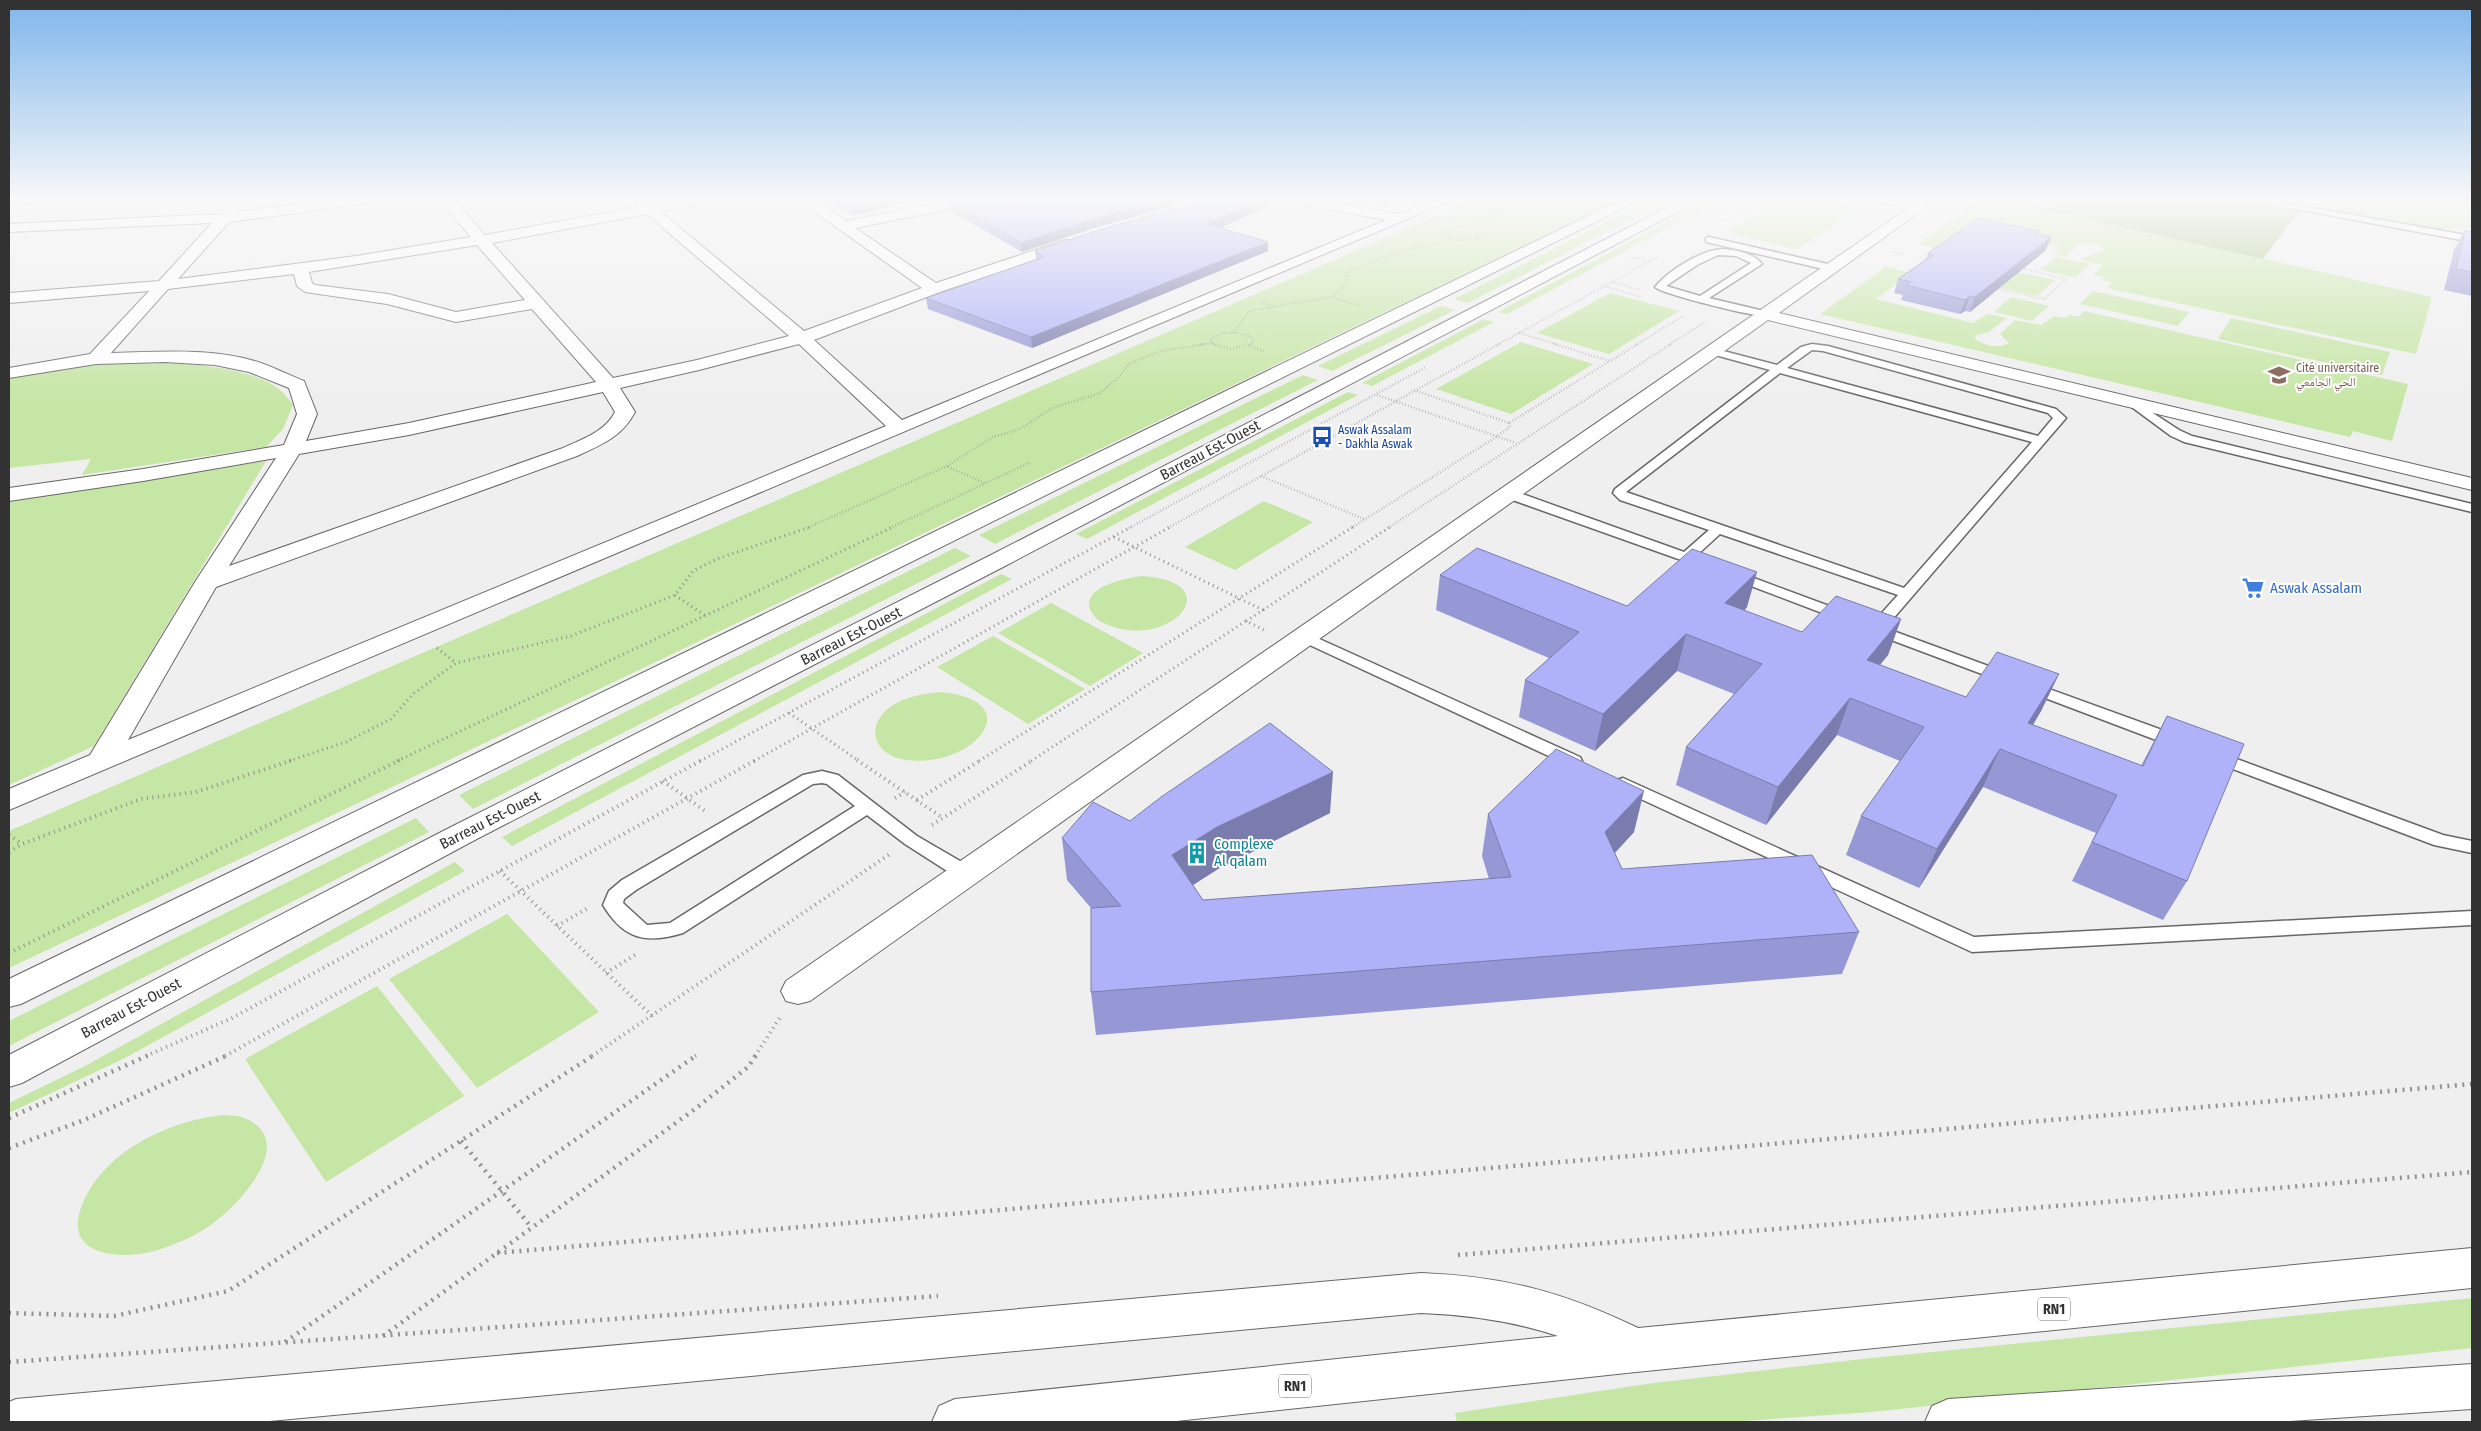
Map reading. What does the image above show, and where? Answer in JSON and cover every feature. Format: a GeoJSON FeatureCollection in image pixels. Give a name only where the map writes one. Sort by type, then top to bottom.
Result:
{"type":"FeatureCollection","features":[{"type":"Feature","properties":{"kind":"main road"},"geometry":{"type":"LineString","coordinates":[[96,359],[180,267]]}},
{"type":"Feature","properties":{"kind":"main road"},"geometry":{"type":"LineString","coordinates":[[9,298],[162,286],[321,267]]}},
{"type":"Feature","properties":{"kind":"main road"},"geometry":{"type":"LineString","coordinates":[[207,582],[570,452],[604,436],[621,423],[625,412],[609,386],[504,267]]}},
{"type":"Feature","properties":{"kind":"main road"},"geometry":{"type":"LineString","coordinates":[[717,267],[802,338],[899,428]]}},
{"type":"Feature","properties":{"kind":"main road"},"geometry":{"type":"LineString","coordinates":[[902,267],[934,289]]}},
{"type":"Feature","properties":{"kind":"main road"},"geometry":{"type":"LineString","coordinates":[[9,494],[291,451],[418,427],[609,386],[802,338],[1000,267]]}},
{"type":"Feature","properties":{"kind":"main road"},"geometry":{"type":"LineString","coordinates":[[9,800],[1284,267]]}},
{"type":"Feature","properties":{"kind":"main road"},"geometry":{"type":"LineString","coordinates":[[9,994],[1496,267]]}},
{"type":"Feature","properties":{"kind":"main road","name":"Barreau Est-Ouest"},"geometry":{"type":"LineString","coordinates":[[9,1072],[462,834],[1581,267]]}},
{"type":"Feature","properties":{"kind":"main road"},"geometry":{"type":"LineString","coordinates":[[798,991],[1832,268]]}},
{"type":"Feature","properties":{"kind":"main road"},"geometry":{"type":"LineString","coordinates":[[301,270],[305,286],[311,290],[388,299],[456,317],[536,303]]}},
{"type":"Feature","properties":{"kind":"main road"},"geometry":{"type":"LineString","coordinates":[[1764,314],[2472,484]]}},
{"type":"Feature","properties":{"kind":"main road"},"geometry":{"type":"LineString","coordinates":[[9,373],[96,359],[165,357],[215,360],[254,367],[296,385],[307,414],[291,451],[207,582],[101,761]]}},
{"type":"Feature","properties":{"kind":"main road","name":"RN1"},"geometry":{"type":"LineString","coordinates":[[955,1422],[1636,1350],[2472,1268]]}},
{"type":"Feature","properties":{"kind":"main road"},"geometry":{"type":"LineString","coordinates":[[16,1422],[1421,1293],[1472,1295],[1507,1300],[1550,1311],[1593,1328],[1636,1350]]}},
{"type":"Feature","properties":{"kind":"main road"},"geometry":{"type":"LineString","coordinates":[[1948,1422],[2472,1386]]}},
{"type":"Feature","properties":{"kind":"lane"},"geometry":{"type":"LineString","coordinates":[[1692,267],[1660,287],[1729,307],[1764,314]]}},
{"type":"Feature","properties":{"kind":"lane"},"geometry":{"type":"LineString","coordinates":[[1701,299],[1753,267]]}},
{"type":"Feature","properties":{"kind":"lane"},"geometry":{"type":"LineString","coordinates":[[1827,267],[1832,268]]}},
{"type":"Feature","properties":{"kind":"lane"},"geometry":{"type":"LineString","coordinates":[[1876,629],[1908,594],[2060,418],[2045,407],[1824,348],[1812,347],[1805,349],[1621,488],[1619,493],[1908,594]]}},
{"type":"Feature","properties":{"kind":"lane"},"geometry":{"type":"LineString","coordinates":[[1712,351],[2041,441]]}},
{"type":"Feature","properties":{"kind":"lane"},"geometry":{"type":"LineString","coordinates":[[2132,403],[2175,433],[2188,439],[2472,508]]}},
{"type":"Feature","properties":{"kind":"lane"},"geometry":{"type":"LineString","coordinates":[[1509,494],[1686,557],[2440,841],[2472,847]]}},
{"type":"Feature","properties":{"kind":"lane"},"geometry":{"type":"LineString","coordinates":[[1686,557],[1718,529]]}},
{"type":"Feature","properties":{"kind":"lane"},"geometry":{"type":"LineString","coordinates":[[1298,641],[1593,770]]}},
{"type":"Feature","properties":{"kind":"lane"},"geometry":{"type":"LineString","coordinates":[[868,806],[676,928],[657,934],[640,933],[613,905],[616,896],[630,885],[809,779],[822,776],[832,779],[868,806],[911,840],[965,873]]}},
{"type":"Feature","properties":{"kind":"lane"},"geometry":{"type":"LineString","coordinates":[[1611,779],[1972,945],[2472,918]]}},
{"type":"Feature","properties":{"kind":"path"},"geometry":{"type":"LineString","coordinates":[[1332,297],[1344,286],[1349,270],[1358,267]]}},
{"type":"Feature","properties":{"kind":"path"},"geometry":{"type":"LineString","coordinates":[[9,1148],[126,1102],[235,1052],[1414,390],[1639,267]]}},
{"type":"Feature","properties":{"kind":"path"},"geometry":{"type":"LineString","coordinates":[[1990,287],[2044,300],[2066,279],[2014,267]]}},
{"type":"Feature","properties":{"kind":"path"},"geometry":{"type":"LineString","coordinates":[[1604,286],[1648,299]]}},
{"type":"Feature","properties":{"kind":"path"},"geometry":{"type":"LineString","coordinates":[[1234,332],[1249,311],[1332,297],[1361,306]]}},
{"type":"Feature","properties":{"kind":"path"},"geometry":{"type":"LineString","coordinates":[[1352,310],[1369,303]]}},
{"type":"Feature","properties":{"kind":"path"},"geometry":{"type":"LineString","coordinates":[[9,1313],[114,1316],[228,1291],[652,1016],[944,818],[1517,443],[1729,307]]}},
{"type":"Feature","properties":{"kind":"path"},"geometry":{"type":"LineString","coordinates":[[1509,423],[1683,316]]}},
{"type":"Feature","properties":{"kind":"path"},"geometry":{"type":"LineString","coordinates":[[9,852],[22,844],[141,799],[196,792],[346,742],[391,719],[413,694],[456,663],[570,636],[675,595],[692,571],[717,558],[794,534],[947,466],[993,437],[1020,429],[1052,408],[1100,392],[1118,378],[1129,364],[1161,352],[1212,343],[1231,349],[1248,346],[1253,343],[1252,337],[1234,332],[1214,336],[1210,340],[1212,343]]}},
{"type":"Feature","properties":{"kind":"path"},"geometry":{"type":"LineString","coordinates":[[1519,333],[1610,361]]}},
{"type":"Feature","properties":{"kind":"path"},"geometry":{"type":"LineString","coordinates":[[1248,346],[1265,352],[1256,356]]}},
{"type":"Feature","properties":{"kind":"path"},"geometry":{"type":"LineString","coordinates":[[9,1118],[232,1018],[663,781],[1427,367]]}},
{"type":"Feature","properties":{"kind":"path"},"geometry":{"type":"LineString","coordinates":[[1414,390],[1509,423]]}},
{"type":"Feature","properties":{"kind":"path"},"geometry":{"type":"LineString","coordinates":[[1377,394],[1517,443]]}},
{"type":"Feature","properties":{"kind":"path"},"geometry":{"type":"LineString","coordinates":[[917,800],[1496,436],[1510,427],[1509,423]]}},
{"type":"Feature","properties":{"kind":"path"},"geometry":{"type":"LineString","coordinates":[[9,954],[384,768],[707,617],[1033,461]]}},
{"type":"Feature","properties":{"kind":"path"},"geometry":{"type":"LineString","coordinates":[[947,466],[986,484]]}},
{"type":"Feature","properties":{"kind":"path"},"geometry":{"type":"LineString","coordinates":[[1261,476],[1365,519]]}},
{"type":"Feature","properties":{"kind":"path"},"geometry":{"type":"LineString","coordinates":[[1114,537],[1263,610]]}},
{"type":"Feature","properties":{"kind":"path"},"geometry":{"type":"LineString","coordinates":[[675,595],[707,617]]}},
{"type":"Feature","properties":{"kind":"path"},"geometry":{"type":"LineString","coordinates":[[1246,621],[1298,641]]}},
{"type":"Feature","properties":{"kind":"path"},"geometry":{"type":"LineString","coordinates":[[789,713],[944,818]]}},
{"type":"Feature","properties":{"kind":"path"},"geometry":{"type":"LineString","coordinates":[[663,781],[726,828]]}},
{"type":"Feature","properties":{"kind":"path"},"geometry":{"type":"LineString","coordinates":[[9,835],[22,844]]}},
{"type":"Feature","properties":{"kind":"path"},"geometry":{"type":"LineString","coordinates":[[500,871],[652,1016]]}},
{"type":"Feature","properties":{"kind":"path"},"geometry":{"type":"LineString","coordinates":[[382,1336],[695,1109],[748,1067],[798,991]]}},
{"type":"Feature","properties":{"kind":"path"},"geometry":{"type":"LineString","coordinates":[[285,1342],[697,1055]]}},
{"type":"Feature","properties":{"kind":"path"},"geometry":{"type":"LineString","coordinates":[[497,1253],[2472,1084]]}},
{"type":"Feature","properties":{"kind":"path"},"geometry":{"type":"LineString","coordinates":[[461,1141],[532,1228]]}},
{"type":"Feature","properties":{"kind":"green space"},"geometry":{"type":"Polygon","coordinates":[[[1319,267],[1480,267],[616,681],[9,968],[9,831],[1319,267]]]}},
{"type":"Feature","properties":{"kind":"green space"},"geometry":{"type":"Polygon","coordinates":[[[1518,267],[1539,267],[1468,303],[1454,299],[1518,267]]]}},
{"type":"Feature","properties":{"kind":"green space"},"geometry":{"type":"Polygon","coordinates":[[[1583,267],[1595,267],[1507,314],[1498,312],[1583,267]]]}},
{"type":"Feature","properties":{"kind":"green space"},"geometry":{"type":"Polygon","coordinates":[[[1886,267],[1911,273],[1876,299],[1973,323],[1987,314],[2007,318],[1989,332],[1976,335],[1975,339],[1992,346],[2009,343],[2000,334],[2015,320],[2041,325],[2054,316],[2065,318],[2069,315],[2078,317],[2084,311],[2408,384],[2392,441],[2353,431],[2350,437],[1820,314],[1886,267]]]}},
{"type":"Feature","properties":{"kind":"green space"},"geometry":{"type":"Polygon","coordinates":[[[1990,267],[2055,280],[2037,296],[1972,281],[1990,267]]]}},
{"type":"Feature","properties":{"kind":"green space"},"geometry":{"type":"Polygon","coordinates":[[[2045,267],[2087,267],[2075,278],[2041,270],[2045,267]]]}},
{"type":"Feature","properties":{"kind":"green space"},"geometry":{"type":"Polygon","coordinates":[[[2101,267],[2299,267],[2432,297],[2416,354],[2107,288],[2112,282],[2102,280],[2104,277],[2093,275],[2101,267]]]}},
{"type":"Feature","properties":{"kind":"green space"},"geometry":{"type":"Polygon","coordinates":[[[2093,291],[2189,312],[2178,326],[2080,304],[2093,291]]]}},
{"type":"Feature","properties":{"kind":"green space"},"geometry":{"type":"Polygon","coordinates":[[[1610,293],[1679,311],[1609,354],[1537,333],[1610,293]]]}},
{"type":"Feature","properties":{"kind":"green space"},"geometry":{"type":"Polygon","coordinates":[[[2011,297],[2049,306],[2032,321],[1994,312],[2011,297]]]}},
{"type":"Feature","properties":{"kind":"green space"},"geometry":{"type":"Polygon","coordinates":[[[1441,306],[1455,310],[1332,371],[1318,366],[1441,306]]]}},
{"type":"Feature","properties":{"kind":"green space"},"geometry":{"type":"Polygon","coordinates":[[[2231,318],[2390,352],[2382,375],[2218,339],[2231,318]]]}},
{"type":"Feature","properties":{"kind":"green space"},"geometry":{"type":"Polygon","coordinates":[[[1484,319],[1494,322],[1372,386],[1362,383],[1484,319]]]}},
{"type":"Feature","properties":{"kind":"green space"},"geometry":{"type":"Polygon","coordinates":[[[1521,342],[1593,364],[1511,414],[1436,389],[1521,342]]]}},
{"type":"Feature","properties":{"kind":"green space"},"geometry":{"type":"Polygon","coordinates":[[[158,361],[222,368],[269,383],[282,392],[293,405],[283,429],[266,447],[82,475],[91,459],[9,468],[9,377],[89,364],[158,361]]]}},
{"type":"Feature","properties":{"kind":"green space"},"geometry":{"type":"Polygon","coordinates":[[[1303,375],[1318,380],[995,544],[979,535],[1303,375]]]}},
{"type":"Feature","properties":{"kind":"green space"},"geometry":{"type":"Polygon","coordinates":[[[1348,392],[1358,395],[1087,539],[1076,534],[1348,392]]]}},
{"type":"Feature","properties":{"kind":"green space"},"geometry":{"type":"Polygon","coordinates":[[[266,461],[94,746],[9,785],[9,500],[266,461]]]}},
{"type":"Feature","properties":{"kind":"green space"},"geometry":{"type":"Polygon","coordinates":[[[1264,501],[1313,522],[1235,570],[1185,547],[1264,501]]]}},
{"type":"Feature","properties":{"kind":"green space"},"geometry":{"type":"Polygon","coordinates":[[[955,548],[971,556],[473,809],[459,795],[955,548]]]}},
{"type":"Feature","properties":{"kind":"green space"},"geometry":{"type":"Polygon","coordinates":[[[1001,574],[1012,579],[512,846],[502,837],[1001,574]]]}},
{"type":"Feature","properties":{"kind":"green space"},"geometry":{"type":"Polygon","coordinates":[[[1142,576],[1168,581],[1182,589],[1187,599],[1184,610],[1173,620],[1158,627],[1138,631],[1117,628],[1103,623],[1094,616],[1089,604],[1091,597],[1097,590],[1116,582],[1142,576]]]}},
{"type":"Feature","properties":{"kind":"green space"},"geometry":{"type":"Polygon","coordinates":[[[1051,603],[1143,653],[1090,686],[998,633],[1051,603]]]}},
{"type":"Feature","properties":{"kind":"green space"},"geometry":{"type":"Polygon","coordinates":[[[993,636],[1085,689],[1028,724],[937,667],[993,636]]]}},
{"type":"Feature","properties":{"kind":"green space"},"geometry":{"type":"Polygon","coordinates":[[[940,692],[967,698],[983,707],[987,719],[983,732],[971,745],[953,754],[931,760],[906,760],[894,757],[879,745],[875,729],[884,713],[893,705],[910,697],[940,692]]]}},
{"type":"Feature","properties":{"kind":"green space"},"geometry":{"type":"Polygon","coordinates":[[[416,818],[429,832],[9,1046],[9,1021],[416,818]]]}},
{"type":"Feature","properties":{"kind":"green space"},"geometry":{"type":"Polygon","coordinates":[[[455,862],[465,871],[125,1058],[9,1113],[9,1103],[85,1066],[455,862]]]}},
{"type":"Feature","properties":{"kind":"green space"},"geometry":{"type":"Polygon","coordinates":[[[507,914],[599,1012],[477,1088],[389,979],[507,914]]]}},
{"type":"Feature","properties":{"kind":"green space"},"geometry":{"type":"Polygon","coordinates":[[[377,986],[464,1096],[326,1182],[245,1059],[377,986]]]}},
{"type":"Feature","properties":{"kind":"green space"},"geometry":{"type":"Polygon","coordinates":[[[222,1115],[244,1118],[260,1128],[266,1141],[266,1156],[259,1172],[249,1188],[236,1203],[200,1232],[161,1249],[147,1253],[115,1255],[100,1252],[88,1246],[80,1236],[78,1223],[82,1205],[92,1186],[105,1169],[140,1142],[160,1132],[201,1118],[222,1115]]]}},
{"type":"Feature","properties":{"kind":"green space"},"geometry":{"type":"Polygon","coordinates":[[[2472,1298],[2472,1348],[1872,1412],[1729,1422],[1457,1422],[1455,1413],[1653,1383],[1862,1359],[2472,1298]]]}},
{"type":"Feature","properties":{"kind":"building"},"geometry":{"type":"Polygon","coordinates":[[[1016,267],[1206,267],[1031,337],[926,298],[1016,267]]]}},
{"type":"Feature","properties":{"kind":"building"},"geometry":{"type":"Polygon","coordinates":[[[1916,267],[2013,267],[1975,297],[1970,296],[1965,300],[1906,285],[1911,282],[1898,279],[1916,267]]]}},
{"type":"Feature","properties":{"kind":"building"},"geometry":{"type":"Polygon","coordinates":[[[2457,267],[2472,267],[2472,272],[2456,269],[2457,267]]]}},
{"type":"Feature","properties":{"kind":"building"},"geometry":{"type":"Polygon","coordinates":[[[1477,548],[1627,606],[1692,549],[1757,572],[1725,603],[1802,632],[1836,596],[1901,619],[1867,660],[1966,697],[1997,652],[2059,674],[2028,723],[2143,766],[2167,716],[2244,744],[2187,881],[2092,842],[2117,795],[2000,749],[1937,849],[1861,816],[1924,727],[1850,698],[1778,787],[1686,747],[1762,664],[1686,634],[1603,714],[1525,680],[1579,632],[1440,575],[1477,548]]]}},
{"type":"Feature","properties":{"kind":"building"},"geometry":{"type":"Polygon","coordinates":[[[1270,723],[1333,772],[1217,827],[1172,855],[1203,900],[1511,877],[1488,814],[1556,749],[1644,791],[1605,832],[1622,869],[1812,855],[1859,932],[1091,992],[1091,908],[1121,906],[1062,838],[1093,802],[1130,821],[1161,797],[1270,723]]]}},
{"type":"Feature","properties":{"kind":"place","name":"Cité universitaire الحي الجامعي"},"geometry":{"type":"Point","coordinates":[2279,375]}},
{"type":"Feature","properties":{"kind":"place","name":"Aswak Assalam - Dakhla Aswak"},"geometry":{"type":"Point","coordinates":[1322,437]}},
{"type":"Feature","properties":{"kind":"place","name":"Aswak Assalam"},"geometry":{"type":"Point","coordinates":[2253,588]}},
{"type":"Feature","properties":{"kind":"place","name":"Complexe Al qalam"},"geometry":{"type":"Point","coordinates":[1197,853]}}]}
